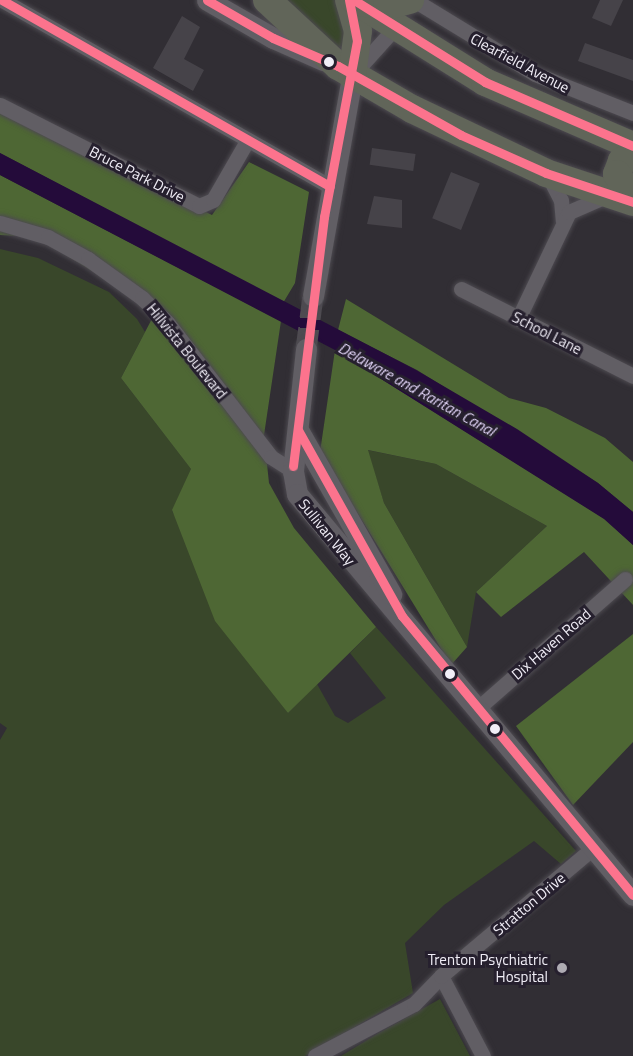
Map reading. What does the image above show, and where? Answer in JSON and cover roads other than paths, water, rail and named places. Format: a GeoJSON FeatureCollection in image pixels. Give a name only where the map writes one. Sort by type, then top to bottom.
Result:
{"type":"FeatureCollection","features":[{"type":"Feature","properties":{"kind":"highway"},"geometry":{"type":"LineString","coordinates":[[353,1],[387,6],[412,0]]}},
{"type":"Feature","properties":{"kind":"highway"},"geometry":{"type":"LineString","coordinates":[[345,71],[358,31],[353,1]]}},
{"type":"Feature","properties":{"kind":"highway"},"geometry":{"type":"LineString","coordinates":[[353,1],[394,28],[509,94],[633,146]]}},
{"type":"Feature","properties":{"kind":"highway"},"geometry":{"type":"LineString","coordinates":[[272,4],[345,71],[451,130],[546,173],[626,200]]}},
{"type":"Feature","properties":{"kind":"highway"},"geometry":{"type":"LineString","coordinates":[[626,200],[617,174],[622,161],[633,155]]}},
{"type":"Feature","properties":{"kind":"main road"},"geometry":{"type":"LineString","coordinates":[[207,0],[273,38],[345,71],[313,297]]}},
{"type":"Feature","properties":{"kind":"main road","name":"Sullivan Way"},"geometry":{"type":"LineString","coordinates":[[306,349],[293,471],[297,494],[402,616],[633,895]]}},
{"type":"Feature","properties":{"kind":"main road","name":"Sullivan Way"},"geometry":{"type":"LineString","coordinates":[[298,430],[402,616]]}},
{"type":"Feature","properties":{"kind":"main road"},"geometry":{"type":"LineString","coordinates":[[293,471],[360,541]]}},
{"type":"Feature","properties":{"kind":"street"},"geometry":{"type":"LineString","coordinates":[[2,0],[330,186]]}},
{"type":"Feature","properties":{"kind":"street"},"geometry":{"type":"LineString","coordinates":[[345,71],[412,9],[412,0]]}},
{"type":"Feature","properties":{"kind":"street","name":"Clearfield Avenue"},"geometry":{"type":"LineString","coordinates":[[412,0],[535,74],[633,113]]}},
{"type":"Feature","properties":{"kind":"street","name":"Bruce Park Drive"},"geometry":{"type":"LineString","coordinates":[[0,105],[199,206],[213,200],[247,141]]}},
{"type":"Feature","properties":{"kind":"street"},"geometry":{"type":"LineString","coordinates":[[546,173],[561,200],[563,221]]}},
{"type":"Feature","properties":{"kind":"street"},"geometry":{"type":"LineString","coordinates":[[518,319],[569,212],[590,200],[626,200]]}},
{"type":"Feature","properties":{"kind":"street","name":"Hillvista Boulevard"},"geometry":{"type":"LineString","coordinates":[[0,223],[48,237],[88,259],[142,298],[167,322],[271,457],[293,471]]}},
{"type":"Feature","properties":{"kind":"street","name":"School Lane"},"geometry":{"type":"LineString","coordinates":[[460,289],[633,376]]}},
{"type":"Feature","properties":{"kind":"street","name":"Dix Haven Road"},"geometry":{"type":"LineString","coordinates":[[477,709],[625,579]]}},
{"type":"Feature","properties":{"kind":"street","name":"Stratton Drive"},"geometry":{"type":"LineString","coordinates":[[315,1056],[414,1004],[441,976],[593,848]]}},
{"type":"Feature","properties":{"kind":"street"},"geometry":{"type":"LineString","coordinates":[[441,976],[483,1056]]}},
{"type":"Feature","properties":{"kind":"water","name":"Delaware and Raritan Canal"},"geometry":{"type":"Polygon","coordinates":[[[0,153],[416,370],[517,429],[598,483],[633,512],[633,545],[604,519],[335,350],[0,175],[0,153]]]}},
{"type":"Feature","properties":{"kind":"tunnel"},"geometry":{"type":"LineString","coordinates":[[306,349],[313,296]]}},
{"type":"Feature","properties":{"kind":"place","name":"Trenton Psychiatric Hospital"},"geometry":{"type":"Point","coordinates":[562,968]}}]}
